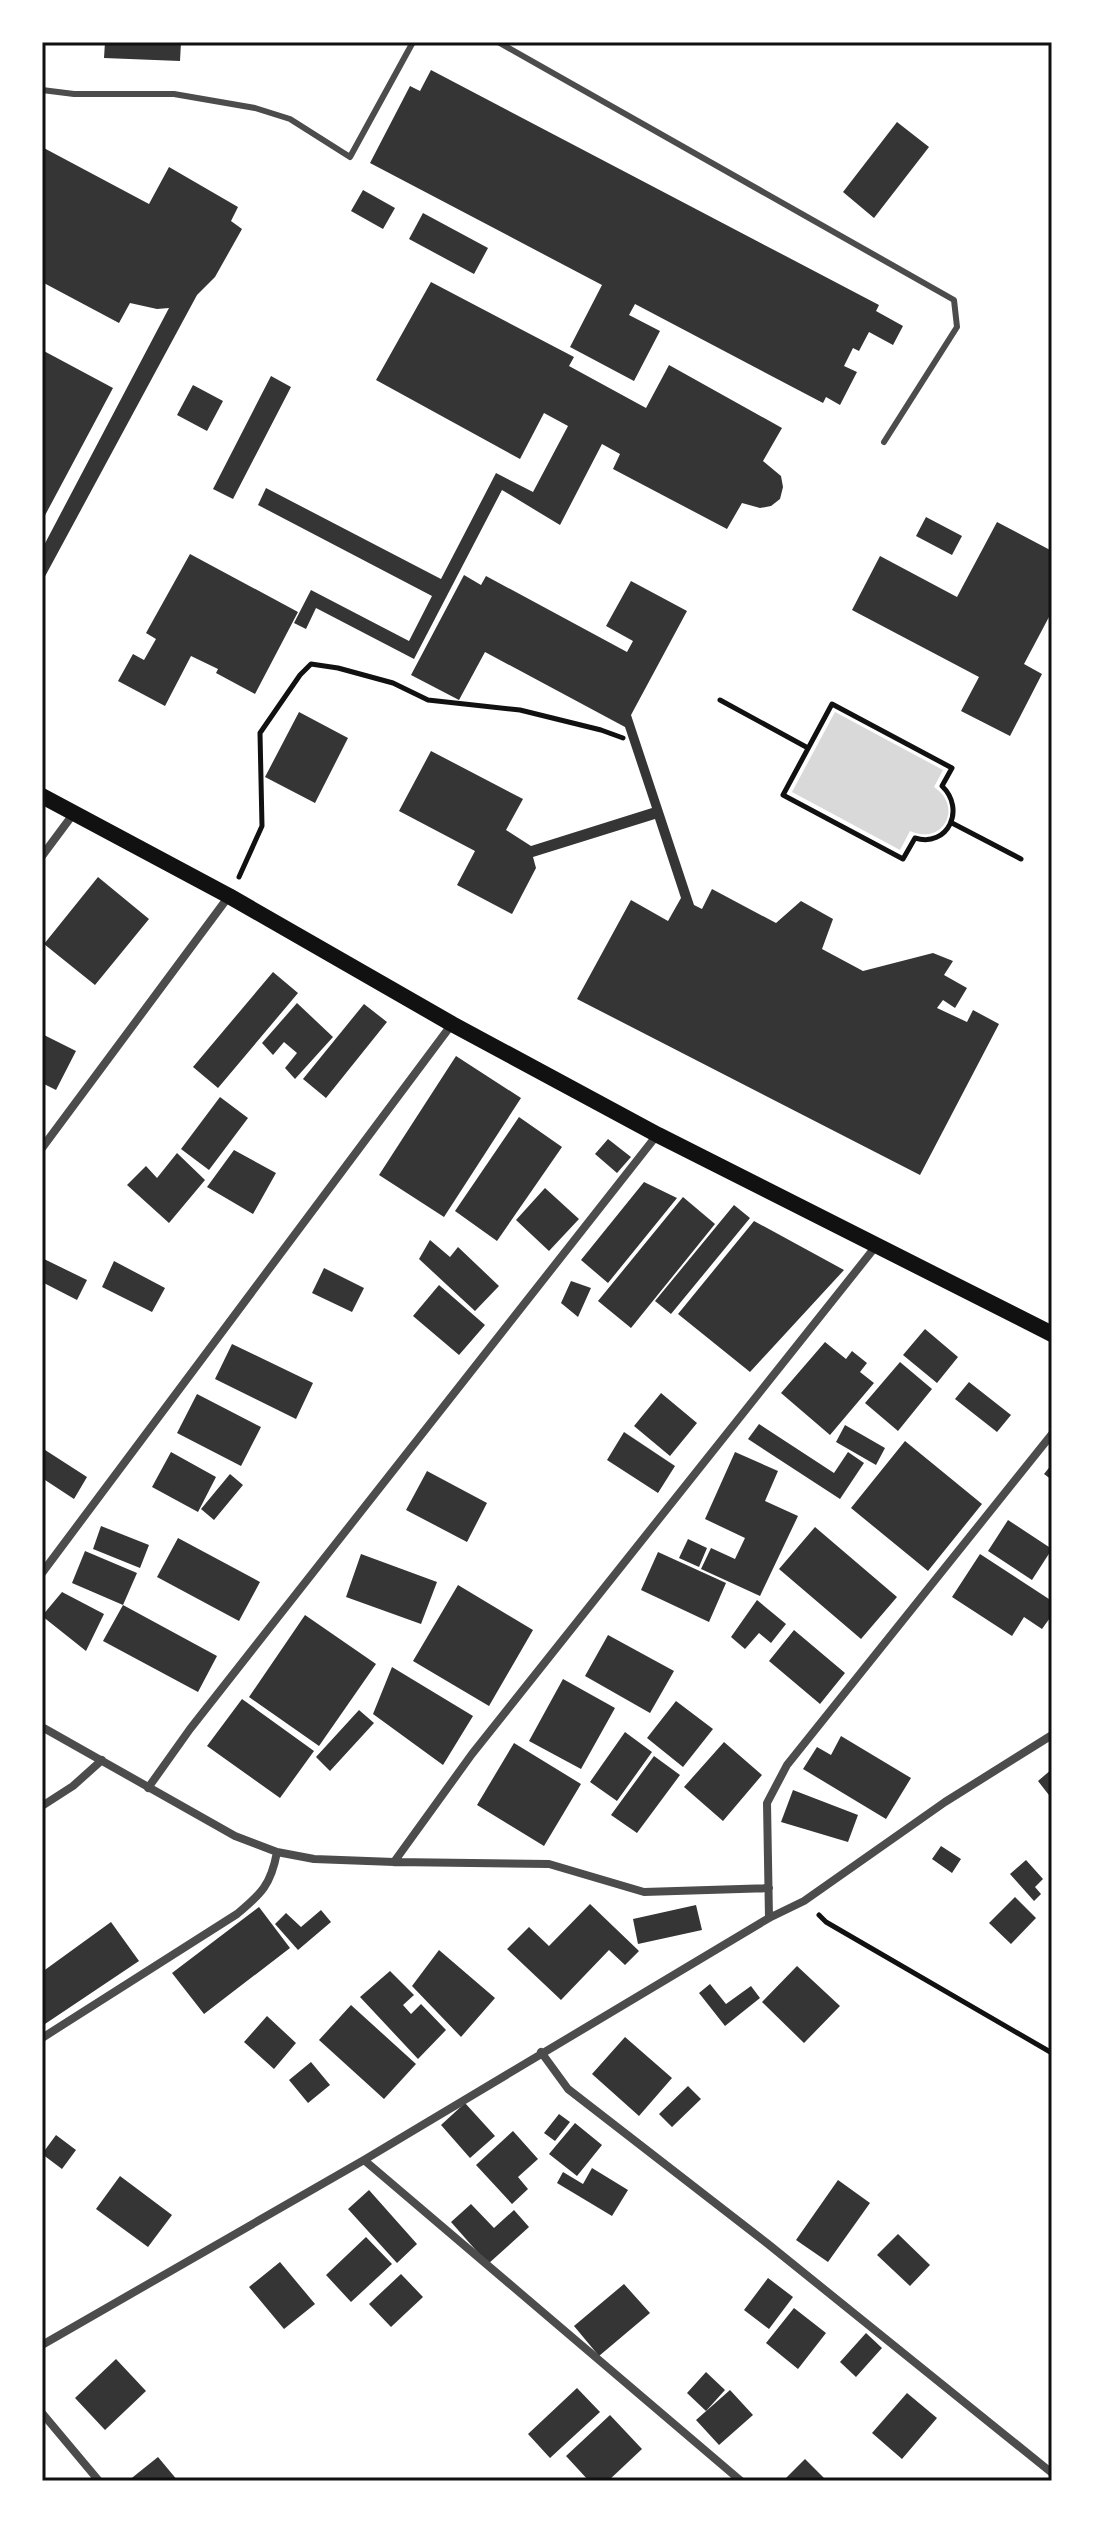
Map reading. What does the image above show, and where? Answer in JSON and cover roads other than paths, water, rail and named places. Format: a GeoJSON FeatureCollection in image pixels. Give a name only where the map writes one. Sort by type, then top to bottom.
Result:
{"type":"FeatureCollection","features":[{"type":"Feature","properties":{"kind":"main road"},"geometry":{"type":"LineString","coordinates":[[42,796],[229,896],[452,1024],[658,1135],[1052,1334]]}},
{"type":"Feature","properties":{"kind":"street"},"geometry":{"type":"LineString","coordinates":[[42,856],[74,813]]}},
{"type":"Feature","properties":{"kind":"street"},"geometry":{"type":"LineString","coordinates":[[42,1148],[229,896]]}},
{"type":"Feature","properties":{"kind":"street"},"geometry":{"type":"LineString","coordinates":[[42,1573],[452,1024]]}},
{"type":"Feature","properties":{"kind":"street"},"geometry":{"type":"LineString","coordinates":[[148,1788],[200,1716],[658,1135]]}},
{"type":"Feature","properties":{"kind":"street"},"geometry":{"type":"LineString","coordinates":[[394,1862],[472,1754],[876,1246]]}},
{"type":"Feature","properties":{"kind":"street"},"geometry":{"type":"LineString","coordinates":[[769,1918],[767,1803],[787,1765],[1052,1434]]}},
{"type":"Feature","properties":{"kind":"street"},"geometry":{"type":"LineString","coordinates":[[42,1727],[235,1836],[277,1852],[314,1859],[549,1864],[644,1892],[769,1888]]}},
{"type":"Feature","properties":{"kind":"street"},"geometry":{"type":"LineString","coordinates":[[42,2345],[364,2160],[769,1918],[804,1901],[945,1802],[1052,1735]]}},
{"type":"Feature","properties":{"kind":"street"},"geometry":{"type":"LineString","coordinates":[[42,1806],[73,1786],[102,1760]]}},
{"type":"Feature","properties":{"kind":"street"},"geometry":{"type":"LineString","coordinates":[[42,2038],[237,1914],[259,1896],[273,1877],[277,1852]]}},
{"type":"Feature","properties":{"kind":"street"},"geometry":{"type":"LineString","coordinates":[[541,2052],[568,2089],[768,2244],[1052,2473]]}},
{"type":"Feature","properties":{"kind":"street"},"geometry":{"type":"LineString","coordinates":[[364,2160],[741,2481]]}},
{"type":"Feature","properties":{"kind":"street"},"geometry":{"type":"LineString","coordinates":[[42,2413],[99,2481]]}},
{"type":"Feature","properties":{"kind":"lane"},"geometry":{"type":"LineString","coordinates":[[42,90],[74,94],[174,94],[255,108],[290,119],[350,157],[413,42]]}},
{"type":"Feature","properties":{"kind":"lane"},"geometry":{"type":"LineString","coordinates":[[498,42],[954,300],[957,327],[884,442]]}}]}
